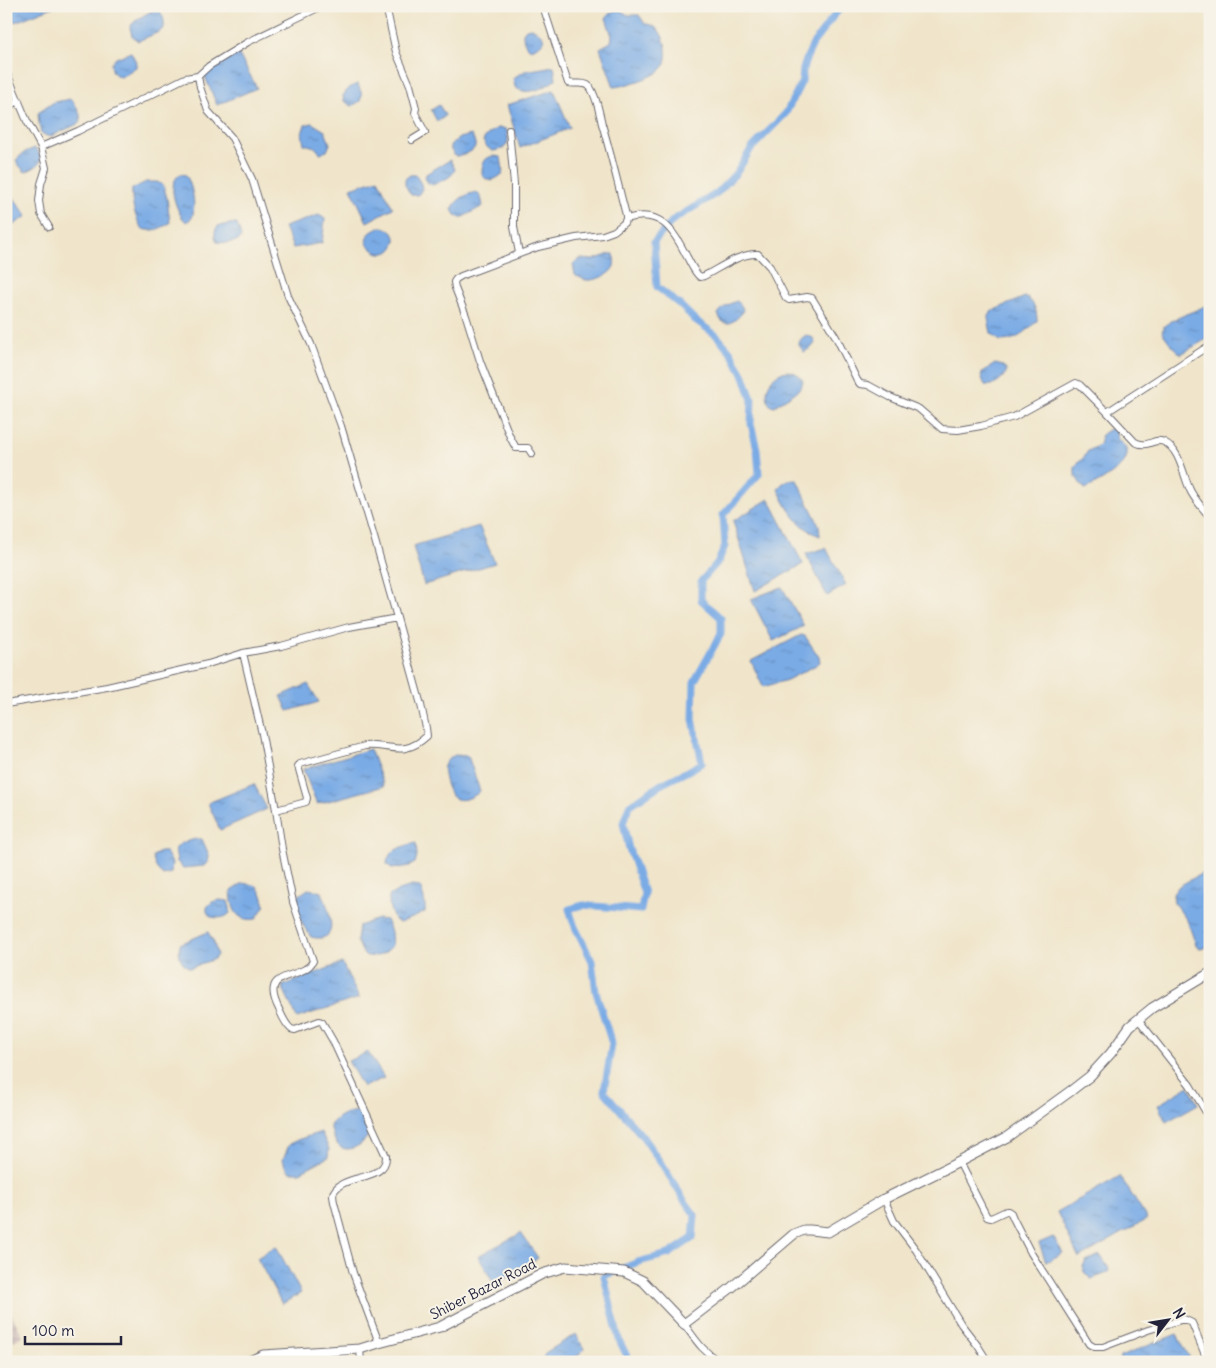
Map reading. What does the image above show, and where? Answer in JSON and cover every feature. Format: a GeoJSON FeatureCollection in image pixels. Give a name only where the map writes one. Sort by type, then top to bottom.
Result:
{"type":"FeatureCollection","features":[{"type":"Feature","properties":{"kind":"street"},"geometry":{"type":"LineString","coordinates":[[41,147],[78,131],[185,78],[198,76],[208,66],[248,42],[322,6]]}},
{"type":"Feature","properties":{"kind":"street"},"geometry":{"type":"LineString","coordinates":[[386,6],[396,52],[410,85],[416,108],[415,113],[425,132],[412,140]]}},
{"type":"Feature","properties":{"kind":"street"},"geometry":{"type":"LineString","coordinates":[[532,454],[528,448],[516,448],[510,437],[480,360],[454,282],[461,276],[519,253],[551,243],[603,235],[614,231],[626,219],[617,176],[596,101],[589,86],[584,83],[568,83],[544,6]]}},
{"type":"Feature","properties":{"kind":"street"},"geometry":{"type":"LineString","coordinates":[[6,72],[27,121],[41,147],[46,168],[41,184],[39,201],[41,214],[49,227]]}},
{"type":"Feature","properties":{"kind":"street"},"geometry":{"type":"LineString","coordinates":[[198,76],[208,111],[232,138],[252,179],[288,296],[311,344],[341,426],[421,705],[426,736],[411,747],[394,749],[366,746],[300,764],[298,766],[307,800],[276,810]]}},
{"type":"Feature","properties":{"kind":"street"},"geometry":{"type":"LineString","coordinates":[[6,107],[19,101]]}},
{"type":"Feature","properties":{"kind":"street"},"geometry":{"type":"LineString","coordinates":[[509,130],[514,184],[514,226],[519,253]]}},
{"type":"Feature","properties":{"kind":"street"},"geometry":{"type":"LineString","coordinates":[[626,219],[641,216],[655,217],[661,221],[678,240],[700,277],[749,254],[758,254],[770,266],[786,298],[789,300],[812,298],[836,337],[854,376],[860,384],[868,385],[919,409],[944,430],[958,430],[981,426],[1014,417],[1076,383],[1080,385],[1135,442],[1142,445],[1162,440],[1166,443],[1178,457],[1197,502],[1210,517]]}},
{"type":"Feature","properties":{"kind":"street"},"geometry":{"type":"LineString","coordinates":[[1107,412],[1210,346]]}},
{"type":"Feature","properties":{"kind":"street"},"geometry":{"type":"LineString","coordinates":[[6,704],[107,687],[208,664],[243,653],[281,646],[349,626],[397,618]]}},
{"type":"Feature","properties":{"kind":"street"},"geometry":{"type":"LineString","coordinates":[[243,653],[262,734],[293,902],[313,961],[309,968],[279,980],[273,988],[273,993],[283,1018],[291,1029],[295,1030],[319,1021],[322,1022],[333,1041],[386,1156],[385,1166],[378,1172],[341,1185],[335,1189],[333,1194],[353,1273],[378,1343]]}},
{"type":"Feature","properties":{"kind":"street"},"geometry":{"type":"LineString","coordinates":[[720,1362],[703,1350],[684,1324],[731,1288],[794,1234],[810,1230],[828,1232],[884,1199],[1007,1137],[1090,1076],[1111,1053],[1130,1026],[1138,1019],[1152,1008],[1210,973]]}},
{"type":"Feature","properties":{"kind":"street"},"geometry":{"type":"LineString","coordinates":[[1138,1019],[1190,1084],[1207,1114],[1210,1114]]}},
{"type":"Feature","properties":{"kind":"street"},"geometry":{"type":"LineString","coordinates":[[959,1162],[988,1217],[993,1217],[1008,1210],[1011,1213],[1031,1253],[1088,1344],[1094,1347],[1103,1347],[1184,1319],[1192,1323],[1208,1362]]}},
{"type":"Feature","properties":{"kind":"street"},"geometry":{"type":"LineString","coordinates":[[884,1199],[894,1221],[916,1250],[960,1324],[988,1362]]}},
{"type":"Feature","properties":{"kind":"street","name":"Shiber Bazar Road"},"geometry":{"type":"LineString","coordinates":[[247,1362],[263,1355],[360,1349],[440,1327],[542,1274],[565,1267],[624,1272],[643,1281],[684,1324]]}},
{"type":"Feature","properties":{"kind":"street"},"geometry":{"type":"LineString","coordinates":[[360,1349],[362,1362]]}},
{"type":"Feature","properties":{"kind":"shaded area"},"geometry":{"type":"Polygon","coordinates":[[[6,1304],[23,1336],[6,1345],[6,1304]]]}},
{"type":"Feature","properties":{"kind":"water"},"geometry":{"type":"Polygon","coordinates":[[[6,6],[53,6],[53,7],[15,22],[6,6]]]}},
{"type":"Feature","properties":{"kind":"water"},"geometry":{"type":"Polygon","coordinates":[[[157,7],[163,17],[164,28],[138,41],[132,36],[130,27],[157,7]]]}},
{"type":"Feature","properties":{"kind":"water"},"geometry":{"type":"Polygon","coordinates":[[[618,9],[628,15],[639,15],[645,24],[652,25],[657,29],[664,41],[666,56],[662,69],[653,75],[639,81],[614,87],[600,48],[611,42],[612,36],[606,18],[610,13],[618,9]]]}},
{"type":"Feature","properties":{"kind":"water"},"geometry":{"type":"Polygon","coordinates":[[[532,28],[541,34],[544,39],[543,42],[531,49],[524,42],[523,33],[526,29],[532,28]]]}},
{"type":"Feature","properties":{"kind":"water"},"geometry":{"type":"Polygon","coordinates":[[[237,51],[257,88],[217,105],[203,72],[237,51]]]}},
{"type":"Feature","properties":{"kind":"water"},"geometry":{"type":"Polygon","coordinates":[[[131,52],[136,62],[136,67],[121,77],[116,75],[112,71],[111,64],[116,58],[131,52]]]}},
{"type":"Feature","properties":{"kind":"water"},"geometry":{"type":"Polygon","coordinates":[[[554,66],[556,79],[547,85],[530,91],[520,90],[515,87],[513,78],[525,71],[554,66]]]}},
{"type":"Feature","properties":{"kind":"water"},"geometry":{"type":"Polygon","coordinates":[[[358,84],[362,95],[360,101],[352,106],[344,101],[343,96],[349,88],[358,84]]]}},
{"type":"Feature","properties":{"kind":"water"},"geometry":{"type":"Polygon","coordinates":[[[554,90],[570,128],[520,148],[507,105],[554,90]]]}},
{"type":"Feature","properties":{"kind":"water"},"geometry":{"type":"Polygon","coordinates":[[[71,99],[80,114],[80,123],[49,137],[41,133],[38,113],[54,102],[71,99]]]}},
{"type":"Feature","properties":{"kind":"water"},"geometry":{"type":"Polygon","coordinates":[[[439,105],[445,115],[437,121],[431,110],[439,105]]]}},
{"type":"Feature","properties":{"kind":"water"},"geometry":{"type":"Polygon","coordinates":[[[312,123],[325,131],[330,144],[327,151],[320,153],[315,147],[304,144],[302,133],[305,125],[312,123]]]}},
{"type":"Feature","properties":{"kind":"water"},"geometry":{"type":"Polygon","coordinates":[[[497,128],[506,129],[508,141],[501,149],[492,151],[483,141],[486,136],[497,128]]]}},
{"type":"Feature","properties":{"kind":"water"},"geometry":{"type":"Polygon","coordinates":[[[471,135],[475,147],[466,154],[455,156],[450,145],[459,138],[471,135]]]}},
{"type":"Feature","properties":{"kind":"water"},"geometry":{"type":"Polygon","coordinates":[[[35,148],[41,161],[35,167],[25,172],[16,160],[25,152],[35,148]]]}},
{"type":"Feature","properties":{"kind":"water"},"geometry":{"type":"Polygon","coordinates":[[[493,156],[501,157],[503,171],[502,175],[491,181],[482,175],[482,168],[485,160],[493,156]]]}},
{"type":"Feature","properties":{"kind":"water"},"geometry":{"type":"Polygon","coordinates":[[[450,160],[455,169],[454,172],[446,179],[433,185],[428,183],[425,178],[426,174],[450,160]]]}},
{"type":"Feature","properties":{"kind":"water"},"geometry":{"type":"Polygon","coordinates":[[[180,174],[186,175],[193,196],[192,218],[186,222],[179,211],[173,192],[174,182],[180,174]]]}},
{"type":"Feature","properties":{"kind":"water"},"geometry":{"type":"Polygon","coordinates":[[[410,175],[416,175],[421,184],[422,189],[418,195],[411,195],[405,185],[405,179],[410,175]]]}},
{"type":"Feature","properties":{"kind":"water"},"geometry":{"type":"Polygon","coordinates":[[[378,179],[393,208],[367,222],[351,188],[378,179]]]}},
{"type":"Feature","properties":{"kind":"water"},"geometry":{"type":"Polygon","coordinates":[[[146,182],[157,182],[163,185],[167,198],[170,223],[153,230],[142,229],[135,215],[133,205],[132,189],[146,182]]]}},
{"type":"Feature","properties":{"kind":"water"},"geometry":{"type":"Polygon","coordinates":[[[6,187],[27,216],[6,230],[6,187]]]}},
{"type":"Feature","properties":{"kind":"water"},"geometry":{"type":"Polygon","coordinates":[[[477,192],[481,197],[483,206],[461,218],[456,216],[452,210],[456,203],[465,196],[477,192]]]}},
{"type":"Feature","properties":{"kind":"water"},"geometry":{"type":"Polygon","coordinates":[[[319,215],[325,219],[322,243],[293,248],[284,227],[319,215]]]}},
{"type":"Feature","properties":{"kind":"water"},"geometry":{"type":"Polygon","coordinates":[[[236,223],[241,237],[238,241],[217,242],[215,234],[218,226],[236,223]]]}},
{"type":"Feature","properties":{"kind":"water"},"geometry":{"type":"Polygon","coordinates":[[[383,227],[390,230],[394,235],[394,247],[390,251],[378,253],[366,241],[369,234],[383,227]]]}},
{"type":"Feature","properties":{"kind":"water"},"geometry":{"type":"Polygon","coordinates":[[[614,254],[614,264],[606,275],[586,280],[575,275],[573,264],[580,259],[593,260],[614,254]]]}},
{"type":"Feature","properties":{"kind":"water"},"geometry":{"type":"Polygon","coordinates":[[[1025,297],[1031,301],[1034,307],[1037,321],[1016,338],[1000,341],[991,333],[988,318],[992,311],[1025,297]]]}},
{"type":"Feature","properties":{"kind":"water"},"geometry":{"type":"Polygon","coordinates":[[[737,301],[743,312],[730,323],[723,322],[718,314],[726,306],[737,301]]]}},
{"type":"Feature","properties":{"kind":"water"},"geometry":{"type":"Polygon","coordinates":[[[1210,304],[1210,337],[1181,354],[1162,332],[1164,326],[1173,320],[1210,304]]]}},
{"type":"Feature","properties":{"kind":"water"},"geometry":{"type":"Polygon","coordinates":[[[806,335],[813,338],[815,343],[804,352],[799,343],[806,335]]]}},
{"type":"Feature","properties":{"kind":"water"},"geometry":{"type":"Polygon","coordinates":[[[995,364],[1003,366],[1006,373],[997,382],[985,385],[981,376],[983,372],[995,364]]]}},
{"type":"Feature","properties":{"kind":"water"},"geometry":{"type":"Polygon","coordinates":[[[787,371],[795,373],[800,377],[803,381],[802,385],[796,392],[775,406],[770,405],[767,394],[772,379],[776,375],[787,371]]]}},
{"type":"Feature","properties":{"kind":"water"},"geometry":{"type":"Polygon","coordinates":[[[1111,428],[1116,430],[1117,438],[1127,451],[1127,457],[1112,474],[1085,489],[1075,475],[1075,467],[1088,451],[1099,445],[1102,434],[1111,428]]]}},
{"type":"Feature","properties":{"kind":"water"},"geometry":{"type":"Polygon","coordinates":[[[788,480],[797,480],[819,525],[820,536],[800,523],[785,504],[778,489],[788,480]]]}},
{"type":"Feature","properties":{"kind":"water"},"geometry":{"type":"Polygon","coordinates":[[[769,499],[803,564],[755,591],[733,521],[769,499]]]}},
{"type":"Feature","properties":{"kind":"water"},"geometry":{"type":"Polygon","coordinates":[[[479,526],[495,563],[424,585],[413,546],[479,526]]]}},
{"type":"Feature","properties":{"kind":"water"},"geometry":{"type":"Polygon","coordinates":[[[826,548],[846,585],[827,596],[806,554],[826,548]]]}},
{"type":"Feature","properties":{"kind":"water"},"geometry":{"type":"Polygon","coordinates":[[[782,587],[804,626],[773,641],[751,599],[782,587]]]}},
{"type":"Feature","properties":{"kind":"water"},"geometry":{"type":"Polygon","coordinates":[[[801,635],[805,636],[819,657],[820,662],[787,680],[763,687],[751,661],[801,635]]]}},
{"type":"Feature","properties":{"kind":"water"},"geometry":{"type":"Polygon","coordinates":[[[308,684],[319,702],[288,711],[281,696],[308,684]]]}},
{"type":"Feature","properties":{"kind":"water"},"geometry":{"type":"Polygon","coordinates":[[[370,749],[384,786],[317,804],[303,769],[370,749]]]}},
{"type":"Feature","properties":{"kind":"water"},"geometry":{"type":"Polygon","coordinates":[[[455,755],[468,756],[480,791],[463,800],[452,796],[445,781],[444,766],[455,755]]]}},
{"type":"Feature","properties":{"kind":"water"},"geometry":{"type":"Polygon","coordinates":[[[254,784],[267,809],[220,830],[208,803],[254,784]]]}},
{"type":"Feature","properties":{"kind":"water"},"geometry":{"type":"Polygon","coordinates":[[[202,839],[209,855],[208,863],[204,866],[183,868],[177,862],[175,849],[181,843],[202,839]]]}},
{"type":"Feature","properties":{"kind":"water"},"geometry":{"type":"Polygon","coordinates":[[[416,843],[417,856],[415,863],[392,869],[387,864],[393,852],[416,843]]]}},
{"type":"Feature","properties":{"kind":"water"},"geometry":{"type":"Polygon","coordinates":[[[160,852],[166,852],[172,863],[171,873],[163,875],[156,867],[153,856],[160,852]]]}},
{"type":"Feature","properties":{"kind":"water"},"geometry":{"type":"Polygon","coordinates":[[[1210,869],[1210,946],[1200,948],[1196,945],[1187,920],[1174,903],[1173,894],[1179,886],[1210,869]]]}},
{"type":"Feature","properties":{"kind":"water"},"geometry":{"type":"Polygon","coordinates":[[[243,883],[257,886],[262,895],[265,905],[256,919],[239,916],[232,903],[231,891],[243,883]]]}},
{"type":"Feature","properties":{"kind":"water"},"geometry":{"type":"Polygon","coordinates":[[[412,886],[420,887],[425,902],[425,912],[399,923],[392,914],[389,896],[399,890],[412,886]]]}},
{"type":"Feature","properties":{"kind":"water"},"geometry":{"type":"Polygon","coordinates":[[[308,889],[322,892],[330,915],[330,930],[327,936],[321,938],[311,937],[302,923],[299,913],[298,896],[308,889]]]}},
{"type":"Feature","properties":{"kind":"water"},"geometry":{"type":"Polygon","coordinates":[[[228,901],[230,913],[219,918],[211,917],[207,912],[207,907],[212,902],[228,901]]]}},
{"type":"Feature","properties":{"kind":"water"},"geometry":{"type":"Polygon","coordinates":[[[378,919],[386,920],[391,932],[392,946],[380,955],[364,955],[357,941],[359,926],[378,919]]]}},
{"type":"Feature","properties":{"kind":"water"},"geometry":{"type":"Polygon","coordinates":[[[208,932],[214,943],[217,955],[214,959],[190,968],[180,958],[180,944],[208,932]]]}},
{"type":"Feature","properties":{"kind":"water"},"geometry":{"type":"Polygon","coordinates":[[[342,963],[359,998],[297,1018],[282,986],[342,963]]]}},
{"type":"Feature","properties":{"kind":"water"},"geometry":{"type":"Polygon","coordinates":[[[368,1052],[384,1078],[363,1087],[348,1061],[368,1052]]]}},
{"type":"Feature","properties":{"kind":"water"},"geometry":{"type":"Polygon","coordinates":[[[1189,1086],[1198,1104],[1166,1122],[1158,1105],[1189,1086]]]}},
{"type":"Feature","properties":{"kind":"water"},"geometry":{"type":"Polygon","coordinates":[[[361,1111],[369,1126],[366,1138],[354,1148],[344,1149],[340,1147],[335,1140],[330,1125],[344,1114],[361,1111]]]}},
{"type":"Feature","properties":{"kind":"water"},"geometry":{"type":"Polygon","coordinates":[[[321,1132],[329,1149],[328,1157],[300,1172],[290,1172],[285,1166],[283,1159],[289,1145],[297,1140],[321,1132]]]}},
{"type":"Feature","properties":{"kind":"water"},"geometry":{"type":"Polygon","coordinates":[[[1120,1176],[1147,1219],[1079,1258],[1057,1212],[1120,1176]]]}},
{"type":"Feature","properties":{"kind":"water"},"geometry":{"type":"Polygon","coordinates":[[[521,1233],[538,1258],[495,1285],[478,1256],[521,1233]]]}},
{"type":"Feature","properties":{"kind":"water"},"geometry":{"type":"Polygon","coordinates":[[[1053,1237],[1063,1253],[1046,1262],[1039,1243],[1053,1237]]]}},
{"type":"Feature","properties":{"kind":"water"},"geometry":{"type":"Polygon","coordinates":[[[276,1246],[301,1293],[282,1304],[257,1258],[276,1246]]]}},
{"type":"Feature","properties":{"kind":"water"},"geometry":{"type":"Polygon","coordinates":[[[1100,1255],[1109,1271],[1091,1279],[1084,1272],[1083,1266],[1086,1261],[1100,1255]]]}},
{"type":"Feature","properties":{"kind":"water"},"geometry":{"type":"Polygon","coordinates":[[[576,1334],[584,1349],[575,1358],[566,1362],[544,1362],[545,1353],[576,1334]]]}},
{"type":"Feature","properties":{"kind":"water"},"geometry":{"type":"Polygon","coordinates":[[[1177,1334],[1192,1362],[1122,1362],[1120,1357],[1177,1334]]]}},
{"type":"Feature","properties":{"kind":"waterway"},"geometry":{"type":"LineString","coordinates":[[630,1362],[619,1340],[604,1276],[638,1262],[669,1254],[693,1238],[695,1215],[643,1137],[604,1091],[612,1044],[596,992],[592,961],[575,927],[569,909],[583,905],[641,910],[644,893],[629,849],[623,823],[629,806],[660,785],[702,763],[693,719],[694,682],[721,634],[721,618],[701,600],[701,581],[718,562],[725,546],[723,515],[759,474],[757,449],[751,424],[752,400],[744,376],[730,351],[716,335],[695,320],[657,287],[654,242],[673,220],[717,193],[737,172],[751,149],[786,113],[802,81],[803,69],[814,42],[842,6]]}}]}
